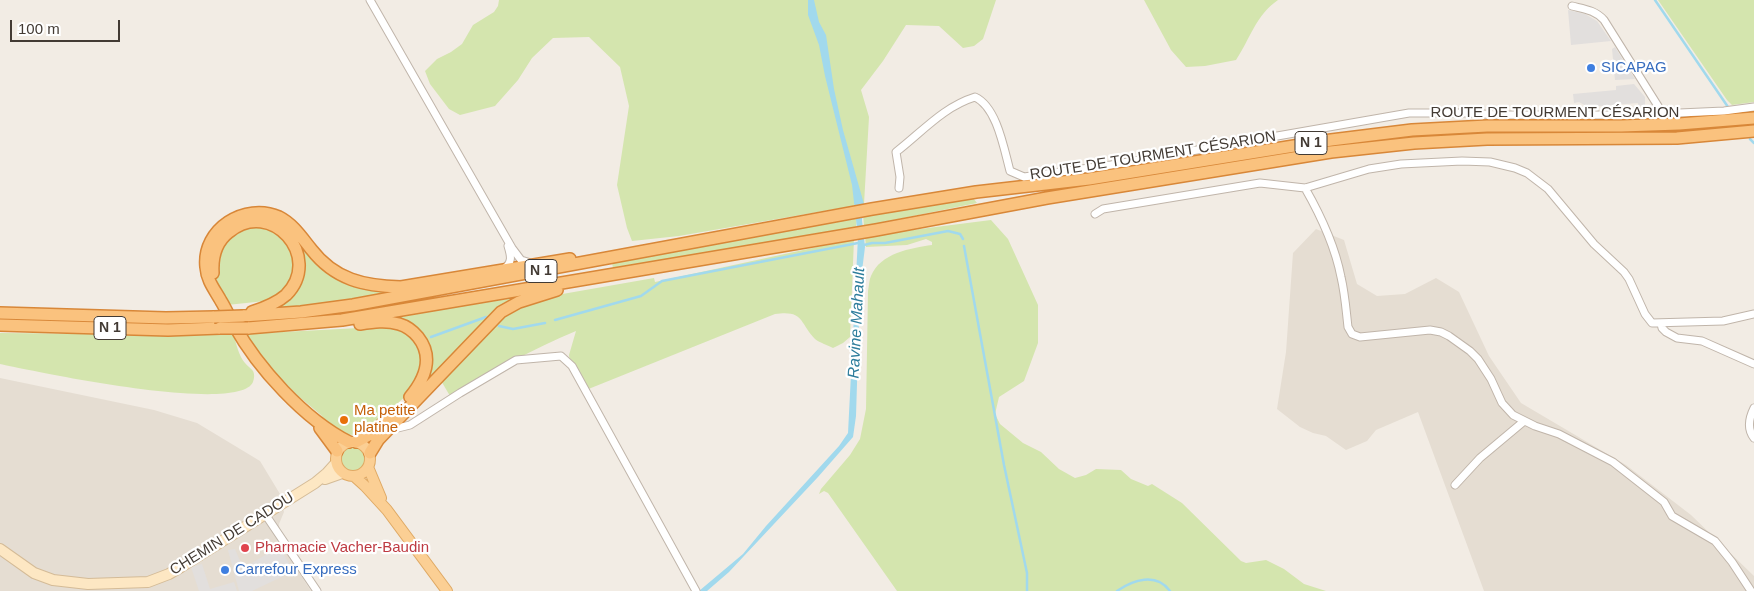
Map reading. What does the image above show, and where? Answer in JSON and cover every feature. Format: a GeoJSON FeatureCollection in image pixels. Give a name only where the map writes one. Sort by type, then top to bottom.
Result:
{"type":"FeatureCollection","features":[{"type":"Feature","properties":{"kind":"highway","name":"N 1"},"geometry":{"type":"LineString","coordinates":[[0,313],[166,318],[301,312],[353,305],[872,209],[976,192],[1089,179],[1331,140],[1412,130],[1486,126],[1621,126],[1735,120],[1754,117]]}},
{"type":"Feature","properties":{"kind":"highway","name":"N 1"},"geometry":{"type":"LineString","coordinates":[[0,325],[168,330],[308,324],[608,276],[876,230],[1047,198],[1331,152],[1405,144],[1487,139],[1677,138],[1754,130]]}},
{"type":"Feature","properties":{"kind":"highway"},"geometry":{"type":"LineString","coordinates":[[308,324],[394,323],[412,331],[425,349],[426,364],[419,385],[396,412],[364,439],[353,442],[334,434],[313,418],[260,364],[243,342],[222,301],[208,279],[206,268],[207,251],[215,234],[222,226],[237,217],[247,214],[259,213],[278,217],[291,226],[327,266],[340,275],[363,284],[401,287],[546,262],[706,241]]}},
{"type":"Feature","properties":{"kind":"highway"},"geometry":{"type":"LineString","coordinates":[[222,301],[213,273],[213,262],[215,252],[224,236],[234,228],[251,222],[266,222],[283,231],[296,247],[299,260],[297,278],[293,287],[283,297],[270,305],[243,316]]}},
{"type":"Feature","properties":{"kind":"highway"},"geometry":{"type":"LineString","coordinates":[[370,453],[378,440],[506,308],[519,302],[608,276]]}},
{"type":"Feature","properties":{"kind":"highway"},"geometry":{"type":"LineString","coordinates":[[313,418],[337,457]]}},
{"type":"Feature","properties":{"kind":"main road"},"geometry":{"type":"LineString","coordinates":[[353,442],[364,445],[370,453],[368,467],[361,475],[354,476],[342,473],[337,457],[342,445],[353,442]]}},
{"type":"Feature","properties":{"kind":"main road","name":"CHEMIN DE CADOU"},"geometry":{"type":"LineString","coordinates":[[315,483],[327,473],[337,457]]}},
{"type":"Feature","properties":{"kind":"main road"},"geometry":{"type":"LineString","coordinates":[[368,467],[386,510]]}},
{"type":"Feature","properties":{"kind":"main road","name":"CHEMIN DE CADOU"},"geometry":{"type":"LineString","coordinates":[[0,550],[23,566],[43,576],[88,588],[115,588],[148,582],[170,574],[315,483],[342,473]]}},
{"type":"Feature","properties":{"kind":"main road"},"geometry":{"type":"LineString","coordinates":[[354,476],[386,510],[447,591]]}},
{"type":"Feature","properties":{"kind":"street"},"geometry":{"type":"LineString","coordinates":[[370,0],[502,232],[521,260],[526,263],[546,262]]}},
{"type":"Feature","properties":{"kind":"street"},"geometry":{"type":"LineString","coordinates":[[1572,6],[1588,10],[1604,20],[1664,114]]}},
{"type":"Feature","properties":{"kind":"street","name":"ROUTE DE TOURMENT CÉSARION"},"geometry":{"type":"LineString","coordinates":[[899,188],[900,178],[896,152],[938,116],[962,101],[975,97],[983,100],[992,114],[1010,171],[1024,177],[1121,164],[1409,113],[1468,113],[1498,116],[1664,114],[1754,108]]}},
{"type":"Feature","properties":{"kind":"street"},"geometry":{"type":"LineString","coordinates":[[1094,214],[1103,209],[1260,183],[1305,188],[1369,169],[1400,164],[1462,161],[1490,162],[1527,173],[1539,181],[1559,200],[1594,244],[1619,266],[1629,279],[1638,300],[1652,323],[1723,321],[1754,314]]}},
{"type":"Feature","properties":{"kind":"street"},"geometry":{"type":"LineString","coordinates":[[1305,188],[1322,220],[1333,248],[1341,276],[1348,327],[1352,334],[1360,337],[1422,330],[1441,332],[1459,343],[1478,360],[1491,379],[1502,403],[1513,415],[1523,422],[1559,434],[1613,462],[1664,502],[1672,516],[1714,541],[1732,562],[1751,591]]}},
{"type":"Feature","properties":{"kind":"street"},"geometry":{"type":"LineString","coordinates":[[502,232],[511,259],[509,265],[502,270]]}},
{"type":"Feature","properties":{"kind":"street"},"geometry":{"type":"LineString","coordinates":[[1661,324],[1666,332],[1677,338],[1702,341],[1754,364]]}},
{"type":"Feature","properties":{"kind":"street"},"geometry":{"type":"LineString","coordinates":[[392,426],[398,428],[410,426],[460,393],[516,360],[562,356],[572,366],[695,589]]}},
{"type":"Feature","properties":{"kind":"street"},"geometry":{"type":"LineString","coordinates":[[1754,408],[1749,422],[1751,434],[1754,438]]}},
{"type":"Feature","properties":{"kind":"street"},"geometry":{"type":"LineString","coordinates":[[1454,485],[1480,458],[1523,422]]}},
{"type":"Feature","properties":{"kind":"street"},"geometry":{"type":"LineString","coordinates":[[265,514],[317,591]]}},
{"type":"Feature","properties":{"kind":"shaded area"},"geometry":{"type":"Polygon","coordinates":[[[1568,10],[1585,14],[1597,21],[1611,41],[1571,45],[1568,10]]]}},
{"type":"Feature","properties":{"kind":"shaded area"},"geometry":{"type":"Polygon","coordinates":[[[1615,47],[1635,79],[1615,80],[1612,49],[1615,47]]]}},
{"type":"Feature","properties":{"kind":"shaded area"},"geometry":{"type":"Polygon","coordinates":[[[1634,84],[1645,97],[1645,105],[1638,106],[1638,103],[1588,107],[1579,102],[1574,103],[1573,94],[1616,90],[1616,86],[1634,84]]]}},
{"type":"Feature","properties":{"kind":"shaded area"},"geometry":{"type":"Polygon","coordinates":[[[1316,229],[1344,240],[1357,284],[1377,296],[1405,294],[1436,278],[1459,292],[1489,356],[1521,403],[1626,465],[1691,515],[1754,576],[1754,591],[1484,591],[1418,412],[1376,430],[1367,441],[1346,450],[1326,436],[1300,427],[1277,409],[1286,352],[1293,253],[1316,229]]]}},
{"type":"Feature","properties":{"kind":"shaded area"},"geometry":{"type":"Polygon","coordinates":[[[0,378],[154,410],[197,423],[260,461],[280,494],[284,512],[279,524],[281,545],[311,591],[0,591],[0,378]]]}},
{"type":"Feature","properties":{"kind":"shaded area"},"geometry":{"type":"Polygon","coordinates":[[[279,547],[294,571],[252,591],[239,591],[228,550],[235,549],[243,568],[279,547]]]}},
{"type":"Feature","properties":{"kind":"shaded area"},"geometry":{"type":"Polygon","coordinates":[[[202,564],[210,589],[234,582],[237,591],[199,591],[191,567],[202,564]]]}},
{"type":"Feature","properties":{"kind":"green space"},"geometry":{"type":"Polygon","coordinates":[[[499,0],[996,0],[983,39],[974,46],[963,48],[939,26],[906,25],[883,61],[861,90],[869,117],[864,204],[679,236],[632,241],[617,185],[629,106],[620,67],[589,37],[553,38],[532,58],[518,80],[495,106],[460,115],[449,109],[430,84],[425,71],[437,59],[462,44],[473,25],[494,12],[499,0]]]}},
{"type":"Feature","properties":{"kind":"green space"},"geometry":{"type":"Polygon","coordinates":[[[1144,0],[1278,0],[1270,6],[1259,20],[1236,60],[1205,66],[1186,67],[1171,50],[1144,0]]]}},
{"type":"Feature","properties":{"kind":"green space"},"geometry":{"type":"Polygon","coordinates":[[[1658,0],[1754,0],[1754,102],[1732,105],[1727,100],[1658,0]]]}},
{"type":"Feature","properties":{"kind":"green space"},"geometry":{"type":"Polygon","coordinates":[[[973,198],[977,203],[864,226],[863,215],[973,198]]]}},
{"type":"Feature","properties":{"kind":"green space"},"geometry":{"type":"Polygon","coordinates":[[[857,216],[856,227],[613,269],[612,262],[659,255],[857,216]]]}},
{"type":"Feature","properties":{"kind":"green space"},"geometry":{"type":"Polygon","coordinates":[[[991,220],[1008,239],[1038,305],[1038,343],[1024,381],[999,397],[995,414],[1000,424],[1023,443],[1041,452],[1059,469],[1075,478],[1086,475],[1096,469],[1121,470],[1131,479],[1148,486],[1152,484],[1182,503],[1241,561],[1246,563],[1266,560],[1284,569],[1304,584],[1326,591],[897,591],[828,493],[824,491],[819,494],[821,489],[850,455],[860,439],[866,409],[868,291],[871,276],[875,268],[889,257],[906,250],[932,245],[932,242],[926,239],[907,245],[866,247],[865,236],[991,220]]]}},
{"type":"Feature","properties":{"kind":"green space"},"geometry":{"type":"Polygon","coordinates":[[[257,222],[290,240],[296,271],[282,293],[265,301],[227,305],[219,288],[214,268],[223,240],[257,222]]]}},
{"type":"Feature","properties":{"kind":"green space"},"geometry":{"type":"Polygon","coordinates":[[[854,239],[850,337],[833,348],[815,339],[796,316],[784,313],[775,314],[586,390],[570,363],[569,355],[576,331],[528,353],[450,396],[440,379],[488,329],[514,308],[551,296],[654,278],[655,282],[854,239]]]}},
{"type":"Feature","properties":{"kind":"green space"},"geometry":{"type":"Polygon","coordinates":[[[300,243],[326,268],[398,291],[323,304],[275,309],[300,279],[304,264],[300,243]]]}},
{"type":"Feature","properties":{"kind":"green space"},"geometry":{"type":"Polygon","coordinates":[[[513,298],[428,379],[430,360],[426,342],[415,328],[399,318],[399,316],[513,298]]]}},
{"type":"Feature","properties":{"kind":"green space"},"geometry":{"type":"Polygon","coordinates":[[[398,326],[420,344],[424,367],[407,395],[371,429],[354,435],[343,434],[332,428],[321,415],[297,395],[261,358],[244,334],[398,326]]]}},
{"type":"Feature","properties":{"kind":"green space"},"geometry":{"type":"Polygon","coordinates":[[[0,333],[234,335],[239,353],[253,371],[254,378],[253,382],[239,391],[212,394],[175,393],[134,388],[51,374],[0,364],[0,333]]]}},
{"type":"Feature","properties":{"kind":"green space"},"geometry":{"type":"Polygon","coordinates":[[[353,445],[363,449],[367,459],[363,469],[353,473],[343,469],[339,459],[343,449],[353,445]]]}},
{"type":"Feature","properties":{"kind":"water","name":"Ravine Mahault"},"geometry":{"type":"Polygon","coordinates":[[[808,0],[814,0],[819,22],[826,35],[834,89],[843,130],[864,204],[862,220],[865,247],[860,287],[856,416],[853,437],[729,572],[707,591],[699,591],[743,554],[839,446],[848,433],[858,237],[852,185],[819,45],[808,15],[808,0]]]}},
{"type":"Feature","properties":{"kind":"waterway"},"geometry":{"type":"LineString","coordinates":[[1655,0],[1728,107]]}},
{"type":"Feature","properties":{"kind":"waterway"},"geometry":{"type":"LineString","coordinates":[[1750,139],[1754,143]]}},
{"type":"Feature","properties":{"kind":"waterway"},"geometry":{"type":"LineString","coordinates":[[864,245],[948,231],[960,234],[963,239]]}},
{"type":"Feature","properties":{"kind":"waterway"},"geometry":{"type":"LineString","coordinates":[[555,320],[641,296],[662,281],[858,243]]}},
{"type":"Feature","properties":{"kind":"waterway"},"geometry":{"type":"LineString","coordinates":[[964,246],[1004,465],[1027,573],[1027,591]]}},
{"type":"Feature","properties":{"kind":"waterway"},"geometry":{"type":"LineString","coordinates":[[431,337],[486,317]]}},
{"type":"Feature","properties":{"kind":"waterway"},"geometry":{"type":"LineString","coordinates":[[499,326],[513,329],[545,323]]}},
{"type":"Feature","properties":{"kind":"waterway"},"geometry":{"type":"LineString","coordinates":[[1117,591],[1137,581],[1144,580],[1158,581],[1170,591]]}},
{"type":"Feature","properties":{"kind":"place","name":"SICAPAG"},"geometry":{"type":"Point","coordinates":[1591,68]}},
{"type":"Feature","properties":{"kind":"place","name":"Ma petite platine"},"geometry":{"type":"Point","coordinates":[344,420]}},
{"type":"Feature","properties":{"kind":"place","name":"Pharmacie Vacher-Baudin"},"geometry":{"type":"Point","coordinates":[245,548]}},
{"type":"Feature","properties":{"kind":"place","name":"Carrefour Express"},"geometry":{"type":"Point","coordinates":[225,570]}}]}
